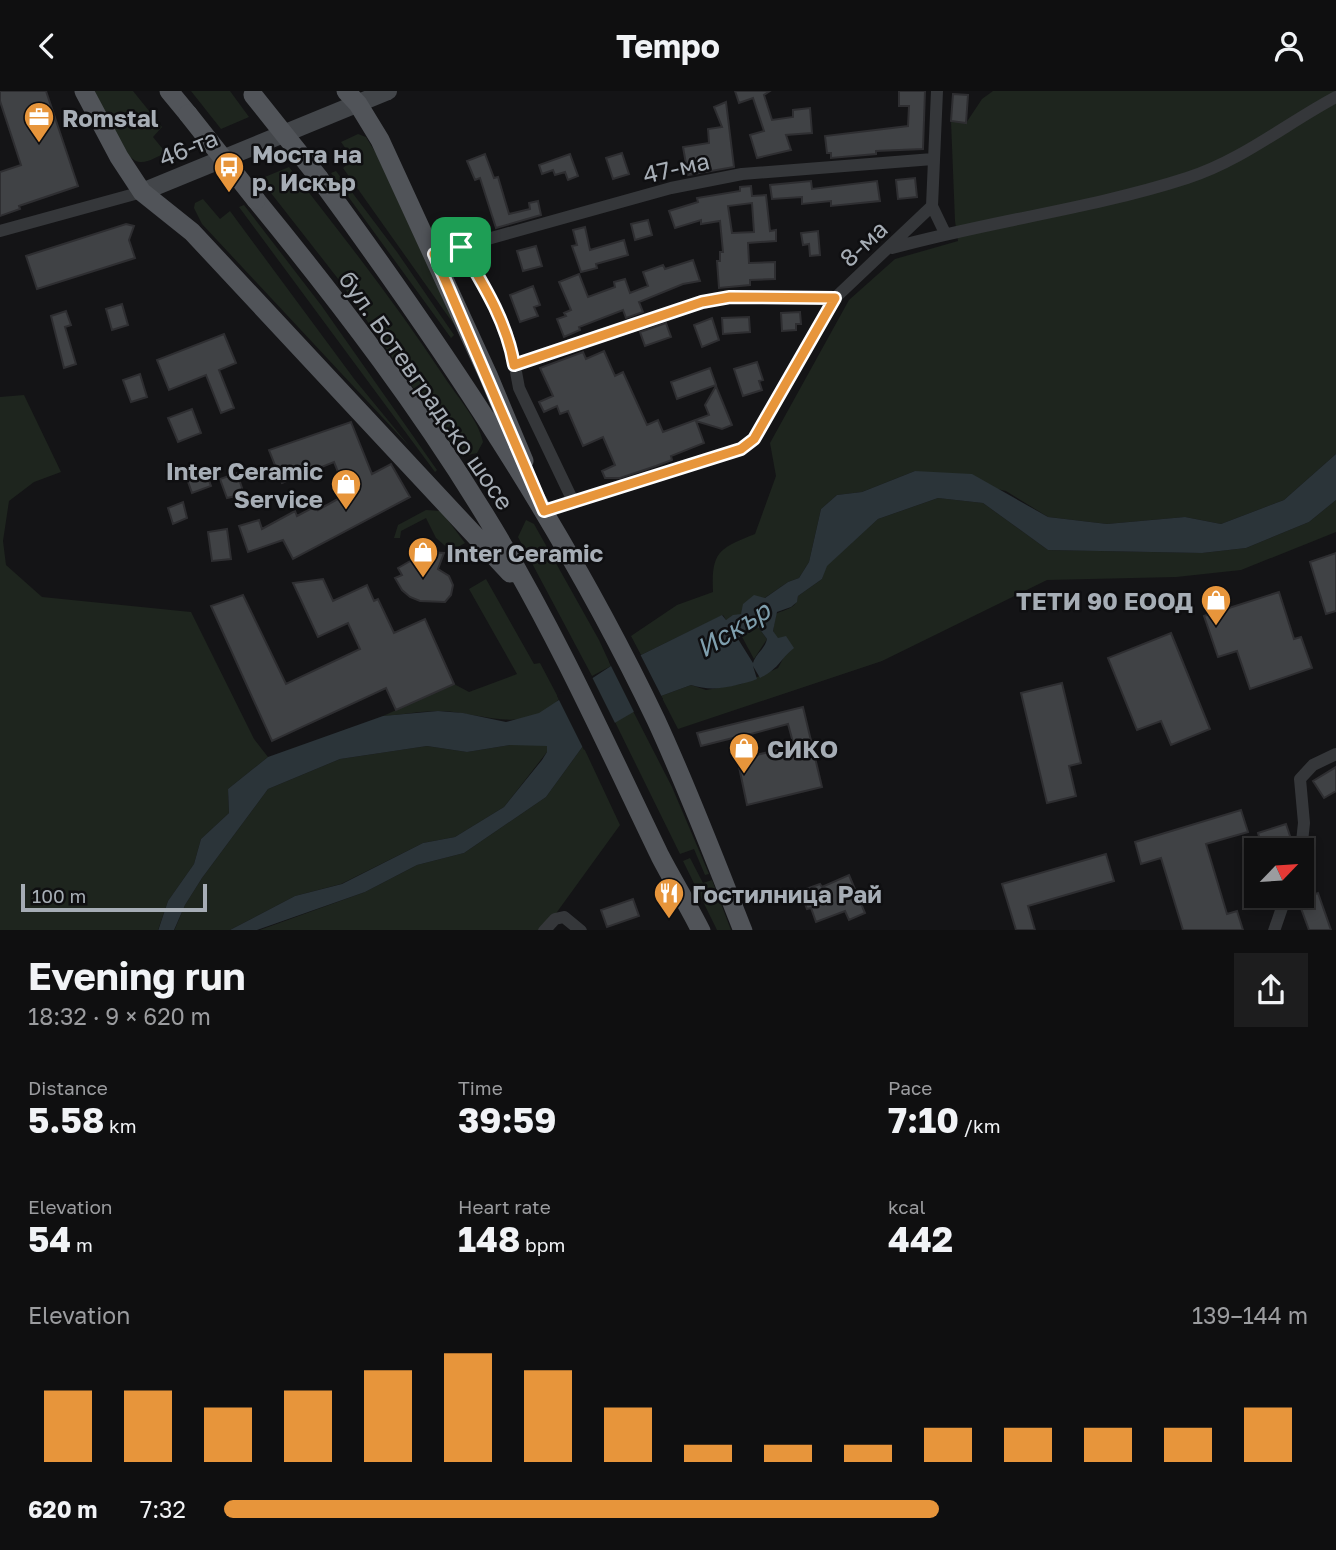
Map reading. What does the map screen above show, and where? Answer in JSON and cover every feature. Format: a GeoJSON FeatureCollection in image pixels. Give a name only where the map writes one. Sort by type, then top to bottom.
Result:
{"type":"FeatureCollection","features":[{"type":"Feature","properties":{"kind":"main road"},"geometry":{"type":"LineString","coordinates":[[84,91],[119,157],[142,192],[192,232],[533,597]]}},
{"type":"Feature","properties":{"kind":"main road","name":"бул. Ботевградско шосе"},"geometry":{"type":"LineString","coordinates":[[169,91],[321,280],[395,379],[494,529],[562,652],[619,765],[696,929]]}},
{"type":"Feature","properties":{"kind":"main road","name":"бул. Ботевградско шосе"},"geometry":{"type":"LineString","coordinates":[[251,93],[319,178],[411,304],[544,511],[617,643],[656,722],[743,930]]}},
{"type":"Feature","properties":{"kind":"main road"},"geometry":{"type":"LineString","coordinates":[[352,97],[380,139],[434,254],[544,511]]}},
{"type":"Feature","properties":{"kind":"street","name":"46-та"},"geometry":{"type":"LineString","coordinates":[[0,231],[142,192],[352,97],[388,91]]}},
{"type":"Feature","properties":{"kind":"street"},"geometry":{"type":"LineString","coordinates":[[937,91],[932,206],[945,233]]}},
{"type":"Feature","properties":{"kind":"street"},"geometry":{"type":"LineString","coordinates":[[888,249],[945,233],[1189,178],[1248,150],[1336,97]]}},
{"type":"Feature","properties":{"kind":"street","name":"47-ма"},"geometry":{"type":"LineString","coordinates":[[434,254],[671,188],[743,174],[933,159]]}},
{"type":"Feature","properties":{"kind":"street","name":"8-ма"},"geometry":{"type":"LineString","coordinates":[[544,511],[741,449],[754,439],[835,298],[932,206]]}},
{"type":"Feature","properties":{"kind":"street"},"geometry":{"type":"LineString","coordinates":[[461,247],[489,295],[511,345],[519,388],[573,501]]}},
{"type":"Feature","properties":{"kind":"street"},"geometry":{"type":"LineString","coordinates":[[514,365],[702,302],[730,297],[835,298]]}},
{"type":"Feature","properties":{"kind":"street"},"geometry":{"type":"LineString","coordinates":[[1302,838],[1304,824],[1300,779],[1313,765],[1336,754]]}},
{"type":"Feature","properties":{"kind":"street"},"geometry":{"type":"LineString","coordinates":[[1274,930],[1282,908]]}},
{"type":"Feature","properties":{"kind":"street"},"geometry":{"type":"LineString","coordinates":[[544,930],[555,919],[565,917],[581,930]]}},
{"type":"Feature","properties":{"kind":"shaded area"},"geometry":{"type":"Polygon","coordinates":[[[91,91],[133,91],[162,127],[153,137],[166,153],[146,161],[133,159],[119,143],[91,91]]]}},
{"type":"Feature","properties":{"kind":"shaded area"},"geometry":{"type":"Polygon","coordinates":[[[191,91],[230,91],[249,117],[221,129],[191,91]]]}},
{"type":"Feature","properties":{"kind":"shaded area"},"geometry":{"type":"Polygon","coordinates":[[[993,91],[1336,91],[1336,454],[1284,500],[1221,524],[1185,517],[1107,524],[1048,517],[1006,491],[915,471],[862,492],[837,495],[821,509],[809,562],[799,578],[788,582],[741,614],[726,620],[723,615],[641,655],[631,636],[677,605],[713,592],[714,568],[720,553],[733,543],[755,534],[776,476],[770,443],[849,300],[895,259],[958,241],[951,121],[966,123],[982,99],[993,91]]]}},
{"type":"Feature","properties":{"kind":"shaded area"},"geometry":{"type":"Polygon","coordinates":[[[358,134],[366,137],[377,155],[455,326],[343,168],[353,159],[341,142],[358,134]]]}},
{"type":"Feature","properties":{"kind":"shaded area"},"geometry":{"type":"Polygon","coordinates":[[[289,167],[389,297],[467,409],[483,442],[477,453],[464,456],[456,450],[339,280],[260,179],[289,167]]]}},
{"type":"Feature","properties":{"kind":"shaded area"},"geometry":{"type":"Polygon","coordinates":[[[336,171],[397,252],[454,335],[451,338],[331,173],[336,171]]]}},
{"type":"Feature","properties":{"kind":"shaded area"},"geometry":{"type":"Polygon","coordinates":[[[203,199],[220,219],[230,211],[355,380],[410,447],[202,224],[194,208],[195,203],[203,199]]]}},
{"type":"Feature","properties":{"kind":"shaded area"},"geometry":{"type":"Polygon","coordinates":[[[244,205],[321,305],[437,470],[435,472],[239,207],[244,205]]]}},
{"type":"Feature","properties":{"kind":"shaded area"},"geometry":{"type":"Polygon","coordinates":[[[24,395],[61,472],[34,482],[9,501],[3,541],[6,565],[42,597],[191,612],[254,739],[268,757],[228,789],[229,813],[201,839],[194,864],[168,901],[158,930],[0,930],[0,397],[24,395]]]}},
{"type":"Feature","properties":{"kind":"shaded area"},"geometry":{"type":"Polygon","coordinates":[[[938,498],[983,503],[1048,550],[1202,553],[1246,548],[1309,522],[1336,500],[1336,532],[1241,570],[1176,577],[1047,580],[882,661],[678,729],[661,696],[691,685],[706,690],[741,684],[778,668],[785,655],[773,631],[776,614],[793,606],[798,596],[822,579],[826,566],[878,519],[938,498]]]}},
{"type":"Feature","properties":{"kind":"shaded area"},"geometry":{"type":"Polygon","coordinates":[[[426,510],[441,511],[465,543],[451,551],[436,538],[426,518],[401,531],[400,538],[394,538],[398,525],[426,510]]]}},
{"type":"Feature","properties":{"kind":"shaded area"},"geometry":{"type":"Polygon","coordinates":[[[526,520],[534,524],[611,666],[592,676],[518,537],[526,520]]]}},
{"type":"Feature","properties":{"kind":"shaded area"},"geometry":{"type":"Polygon","coordinates":[[[486,579],[534,664],[540,663],[559,699],[532,717],[517,719],[438,711],[383,716],[454,684],[469,692],[517,674],[469,589],[486,579]]]}},
{"type":"Feature","properties":{"kind":"shaded area"},"geometry":{"type":"Polygon","coordinates":[[[749,625],[759,628],[767,639],[754,659],[741,635],[749,625]]]}},
{"type":"Feature","properties":{"kind":"shaded area"},"geometry":{"type":"Polygon","coordinates":[[[633,711],[672,787],[709,874],[705,875],[694,849],[680,854],[615,722],[633,711]]]}},
{"type":"Feature","properties":{"kind":"shaded area"},"geometry":{"type":"Polygon","coordinates":[[[510,745],[548,745],[547,752],[504,807],[455,837],[423,843],[341,884],[295,896],[230,930],[174,930],[185,905],[202,878],[268,789],[340,759],[427,746],[467,752],[510,745]]]}},
{"type":"Feature","properties":{"kind":"shaded area"},"geometry":{"type":"Polygon","coordinates":[[[583,746],[620,825],[544,930],[260,930],[365,892],[417,865],[464,853],[546,797],[583,746]]]}},
{"type":"Feature","properties":{"kind":"shaded area"},"geometry":{"type":"Polygon","coordinates":[[[690,858],[703,883],[712,880],[731,930],[717,930],[683,861],[690,858]]]}},
{"type":"Feature","properties":{"kind":"water","name":"Искър"},"geometry":{"type":"Polygon","coordinates":[[[1336,454],[1336,500],[1309,522],[1246,548],[1202,553],[1048,550],[983,503],[938,498],[878,519],[827,566],[822,579],[798,596],[797,602],[791,607],[777,612],[773,631],[778,638],[786,636],[794,648],[772,671],[760,678],[753,666],[757,679],[729,687],[707,688],[691,685],[661,696],[606,728],[583,746],[546,797],[464,853],[417,865],[365,892],[257,930],[230,930],[295,896],[342,884],[423,843],[455,837],[504,807],[542,760],[547,746],[510,745],[467,752],[427,746],[340,759],[268,789],[202,878],[185,905],[174,930],[158,930],[168,901],[194,864],[201,839],[229,813],[228,789],[268,757],[383,716],[438,711],[506,722],[539,713],[611,666],[641,655],[722,615],[726,620],[741,614],[743,604],[754,595],[765,598],[788,582],[799,578],[809,562],[821,509],[837,495],[862,492],[915,471],[972,474],[1048,517],[1107,524],[1185,517],[1221,524],[1284,500],[1336,454]],[[749,625],[738,639],[753,663],[767,639],[759,628],[749,625]]]}},
{"type":"Feature","properties":{"kind":"pier"},"geometry":{"type":"Polygon","coordinates":[[[639,652],[663,699],[635,714],[609,662],[639,652]]]}},
{"type":"Feature","properties":{"kind":"pier"},"geometry":{"type":"Polygon","coordinates":[[[590,673],[616,725],[584,750],[557,696],[590,673]]]}},
{"type":"Feature","properties":{"kind":"building","name":"Romstal"},"geometry":{"type":"Polygon","coordinates":[[[0,91],[46,91],[78,186],[19,206],[20,209],[0,216],[0,172],[21,165],[0,101],[0,91]]]}},
{"type":"Feature","properties":{"kind":"building"},"geometry":{"type":"Polygon","coordinates":[[[735,91],[770,91],[764,95],[772,120],[793,117],[793,110],[810,108],[812,133],[786,135],[791,150],[757,158],[750,135],[764,131],[753,98],[739,103],[735,91]]]}},
{"type":"Feature","properties":{"kind":"building"},"geometry":{"type":"Polygon","coordinates":[[[899,91],[925,91],[923,149],[876,151],[876,154],[831,158],[831,153],[827,153],[825,136],[908,126],[909,106],[899,106],[899,91]]]}},
{"type":"Feature","properties":{"kind":"building"},"geometry":{"type":"Polygon","coordinates":[[[953,94],[968,95],[966,123],[951,121],[953,94]]]}},
{"type":"Feature","properties":{"kind":"building"},"geometry":{"type":"Polygon","coordinates":[[[726,102],[734,167],[688,175],[683,147],[709,143],[708,129],[722,127],[714,107],[726,102]]]}},
{"type":"Feature","properties":{"kind":"building"},"geometry":{"type":"Polygon","coordinates":[[[622,153],[629,174],[613,179],[606,158],[622,153]]]}},
{"type":"Feature","properties":{"kind":"building"},"geometry":{"type":"Polygon","coordinates":[[[485,154],[494,178],[498,177],[509,214],[530,209],[529,203],[538,201],[541,215],[496,228],[480,178],[475,180],[467,161],[485,154]]]}},
{"type":"Feature","properties":{"kind":"building"},"geometry":{"type":"Polygon","coordinates":[[[570,154],[578,176],[568,180],[565,172],[555,175],[553,170],[542,174],[539,165],[570,154]]]}},
{"type":"Feature","properties":{"kind":"building"},"geometry":{"type":"Polygon","coordinates":[[[915,178],[917,197],[898,199],[896,180],[915,178]]]}},
{"type":"Feature","properties":{"kind":"building"},"geometry":{"type":"Polygon","coordinates":[[[811,181],[812,189],[877,181],[880,201],[831,206],[831,201],[802,204],[802,197],[772,199],[770,185],[811,181]]]}},
{"type":"Feature","properties":{"kind":"building"},"geometry":{"type":"Polygon","coordinates":[[[751,186],[752,196],[766,195],[770,231],[776,230],[776,241],[748,243],[749,263],[775,262],[775,279],[750,280],[750,285],[719,288],[717,261],[720,261],[720,252],[723,252],[720,221],[701,224],[701,220],[675,228],[669,211],[698,202],[697,198],[740,191],[740,187],[751,186]],[[752,203],[728,206],[732,233],[754,232],[752,203]]]}},
{"type":"Feature","properties":{"kind":"building"},"geometry":{"type":"Polygon","coordinates":[[[648,220],[652,235],[635,240],[631,224],[648,220]]]}},
{"type":"Feature","properties":{"kind":"building"},"geometry":{"type":"Polygon","coordinates":[[[126,224],[134,226],[129,240],[135,258],[37,289],[26,256],[126,224]]]}},
{"type":"Feature","properties":{"kind":"building"},"geometry":{"type":"Polygon","coordinates":[[[585,227],[590,250],[624,240],[628,255],[596,264],[597,268],[581,272],[572,246],[577,245],[573,230],[585,227]]]}},
{"type":"Feature","properties":{"kind":"building"},"geometry":{"type":"Polygon","coordinates":[[[818,231],[820,255],[810,256],[809,244],[803,245],[801,233],[818,231]]]}},
{"type":"Feature","properties":{"kind":"building"},"geometry":{"type":"Polygon","coordinates":[[[536,246],[542,266],[523,271],[517,251],[536,246]]]}},
{"type":"Feature","properties":{"kind":"building"},"geometry":{"type":"Polygon","coordinates":[[[693,260],[700,281],[683,284],[639,302],[643,312],[626,318],[623,310],[579,327],[580,330],[564,337],[557,319],[566,316],[564,313],[571,310],[559,282],[579,274],[588,297],[615,287],[614,282],[625,279],[630,293],[648,286],[643,272],[663,265],[665,269],[693,260]]]}},
{"type":"Feature","properties":{"kind":"building"},"geometry":{"type":"Polygon","coordinates":[[[533,286],[540,305],[534,307],[538,316],[520,322],[510,295],[533,286]]]}},
{"type":"Feature","properties":{"kind":"building"},"geometry":{"type":"Polygon","coordinates":[[[122,304],[128,325],[112,330],[106,309],[122,304]]]}},
{"type":"Feature","properties":{"kind":"building"},"geometry":{"type":"Polygon","coordinates":[[[66,311],[71,325],[65,327],[76,364],[64,368],[51,316],[66,311]]]}},
{"type":"Feature","properties":{"kind":"building"},"geometry":{"type":"Polygon","coordinates":[[[800,312],[801,324],[796,324],[796,330],[782,331],[781,313],[800,312]]]}},
{"type":"Feature","properties":{"kind":"building"},"geometry":{"type":"Polygon","coordinates":[[[749,317],[750,332],[723,334],[722,318],[749,317]]]}},
{"type":"Feature","properties":{"kind":"building"},"geometry":{"type":"Polygon","coordinates":[[[712,318],[719,340],[702,347],[694,325],[712,318]]]}},
{"type":"Feature","properties":{"kind":"building"},"geometry":{"type":"Polygon","coordinates":[[[666,323],[671,337],[645,346],[640,332],[666,323]]]}},
{"type":"Feature","properties":{"kind":"building"},"geometry":{"type":"Polygon","coordinates":[[[224,334],[236,363],[219,370],[234,408],[221,413],[206,375],[169,390],[157,360],[224,334]]]}},
{"type":"Feature","properties":{"kind":"building"},"geometry":{"type":"Polygon","coordinates":[[[604,351],[615,376],[623,372],[647,425],[658,420],[663,432],[709,415],[705,405],[716,386],[732,425],[722,429],[696,421],[704,443],[671,456],[672,460],[656,466],[620,478],[605,478],[602,471],[615,465],[603,437],[583,446],[568,411],[560,414],[557,406],[544,412],[539,402],[553,396],[540,368],[583,352],[586,359],[604,351]]]}},
{"type":"Feature","properties":{"kind":"building"},"geometry":{"type":"Polygon","coordinates":[[[757,362],[763,380],[759,381],[762,390],[743,396],[734,369],[757,362]]]}},
{"type":"Feature","properties":{"kind":"building"},"geometry":{"type":"Polygon","coordinates":[[[710,368],[716,385],[677,399],[671,382],[710,368]]]}},
{"type":"Feature","properties":{"kind":"building"},"geometry":{"type":"Polygon","coordinates":[[[140,374],[147,397],[131,402],[123,380],[140,374]]]}},
{"type":"Feature","properties":{"kind":"building"},"geometry":{"type":"Polygon","coordinates":[[[192,409],[201,433],[178,442],[168,418],[192,409]]]}},
{"type":"Feature","properties":{"kind":"building"},"geometry":{"type":"Polygon","coordinates":[[[351,422],[372,474],[391,464],[410,497],[293,559],[283,540],[248,552],[239,526],[259,520],[262,529],[295,511],[297,516],[316,506],[318,510],[347,494],[334,462],[282,483],[269,450],[351,422]]]}},
{"type":"Feature","properties":{"kind":"building"},"geometry":{"type":"Polygon","coordinates":[[[205,470],[211,486],[192,493],[186,476],[205,470]]]}},
{"type":"Feature","properties":{"kind":"building"},"geometry":{"type":"Polygon","coordinates":[[[237,473],[244,494],[227,498],[220,479],[237,473]]]}},
{"type":"Feature","properties":{"kind":"building"},"geometry":{"type":"Polygon","coordinates":[[[183,502],[187,518],[173,524],[168,508],[183,502]]]}},
{"type":"Feature","properties":{"kind":"building"},"geometry":{"type":"Polygon","coordinates":[[[227,529],[231,559],[212,561],[208,532],[227,529]]]}},
{"type":"Feature","properties":{"kind":"building","name":"Inter Ceramic"},"geometry":{"type":"Polygon","coordinates":[[[426,552],[444,553],[438,569],[449,576],[453,585],[451,595],[445,602],[420,601],[410,597],[395,578],[402,575],[398,568],[426,552]]]}},
{"type":"Feature","properties":{"kind":"building"},"geometry":{"type":"Polygon","coordinates":[[[1336,553],[1336,611],[1326,614],[1310,562],[1336,553]]]}},
{"type":"Feature","properties":{"kind":"building"},"geometry":{"type":"Polygon","coordinates":[[[323,579],[333,601],[367,585],[374,601],[378,599],[394,633],[425,619],[454,684],[396,710],[386,688],[272,741],[211,606],[243,595],[286,684],[360,649],[348,623],[318,637],[293,583],[323,579]]]}},
{"type":"Feature","properties":{"kind":"building"},"geometry":{"type":"Polygon","coordinates":[[[1279,592],[1294,639],[1301,637],[1312,668],[1250,689],[1237,651],[1218,657],[1204,616],[1279,592]]]}},
{"type":"Feature","properties":{"kind":"building"},"geometry":{"type":"Polygon","coordinates":[[[1171,633],[1210,729],[1171,745],[1161,721],[1137,730],[1108,658],[1171,633]]]}},
{"type":"Feature","properties":{"kind":"building"},"geometry":{"type":"Polygon","coordinates":[[[1062,683],[1081,763],[1069,766],[1076,796],[1047,803],[1021,693],[1062,683]]]}},
{"type":"Feature","properties":{"kind":"building"},"geometry":{"type":"Polygon","coordinates":[[[803,707],[822,787],[747,805],[733,738],[701,746],[697,733],[803,707]],[[788,724],[747,735],[752,756],[794,746],[788,724]]]}},
{"type":"Feature","properties":{"kind":"building"},"geometry":{"type":"Polygon","coordinates":[[[1336,767],[1336,791],[1324,798],[1313,781],[1336,767]]]}},
{"type":"Feature","properties":{"kind":"building"},"geometry":{"type":"Polygon","coordinates":[[[1241,810],[1248,832],[1206,844],[1227,914],[1237,911],[1243,930],[1183,930],[1161,858],[1141,864],[1135,842],[1241,810]]]}},
{"type":"Feature","properties":{"kind":"building"},"geometry":{"type":"Polygon","coordinates":[[[1286,824],[1291,838],[1259,838],[1258,833],[1286,824]]]}},
{"type":"Feature","properties":{"kind":"building"},"geometry":{"type":"Polygon","coordinates":[[[1106,854],[1114,881],[1028,906],[1035,930],[1016,930],[1002,884],[1106,854]]]}},
{"type":"Feature","properties":{"kind":"building"},"geometry":{"type":"Polygon","coordinates":[[[849,875],[865,913],[849,920],[845,911],[816,922],[800,891],[820,884],[822,887],[849,875]]]}},
{"type":"Feature","properties":{"kind":"building"},"geometry":{"type":"Polygon","coordinates":[[[1318,893],[1331,930],[1309,930],[1301,908],[1314,908],[1314,894],[1318,893]]]}},
{"type":"Feature","properties":{"kind":"building"},"geometry":{"type":"Polygon","coordinates":[[[633,899],[639,916],[607,927],[601,910],[633,899]]]}},
{"type":"Feature","properties":{"kind":"place","name":"Romstal"},"geometry":{"type":"Point","coordinates":[39,144]}},
{"type":"Feature","properties":{"kind":"place","name":"Моста на р. Искър"},"geometry":{"type":"Point","coordinates":[229,194]}},
{"type":"Feature","properties":{"kind":"place","name":"Inter Ceramic Service"},"geometry":{"type":"Point","coordinates":[346,511]}},
{"type":"Feature","properties":{"kind":"place","name":"Inter Ceramic"},"geometry":{"type":"Point","coordinates":[423,579]}},
{"type":"Feature","properties":{"kind":"place","name":"ТЕТИ 90 ЕООД"},"geometry":{"type":"Point","coordinates":[1216,627]}},
{"type":"Feature","properties":{"kind":"place","name":"СИКО"},"geometry":{"type":"Point","coordinates":[744,775]}},
{"type":"Feature","properties":{"kind":"place","name":"Гостилница Рай"},"geometry":{"type":"Point","coordinates":[669,920]}},
{"type":"Feature","properties":{"kind":"route"},"geometry":{"type":"LineString","coordinates":[[461,247],[489,295],[511,345],[514,365],[702,302],[754,296],[835,298],[754,439],[741,449],[544,511],[434,254],[461,247]]}}]}
